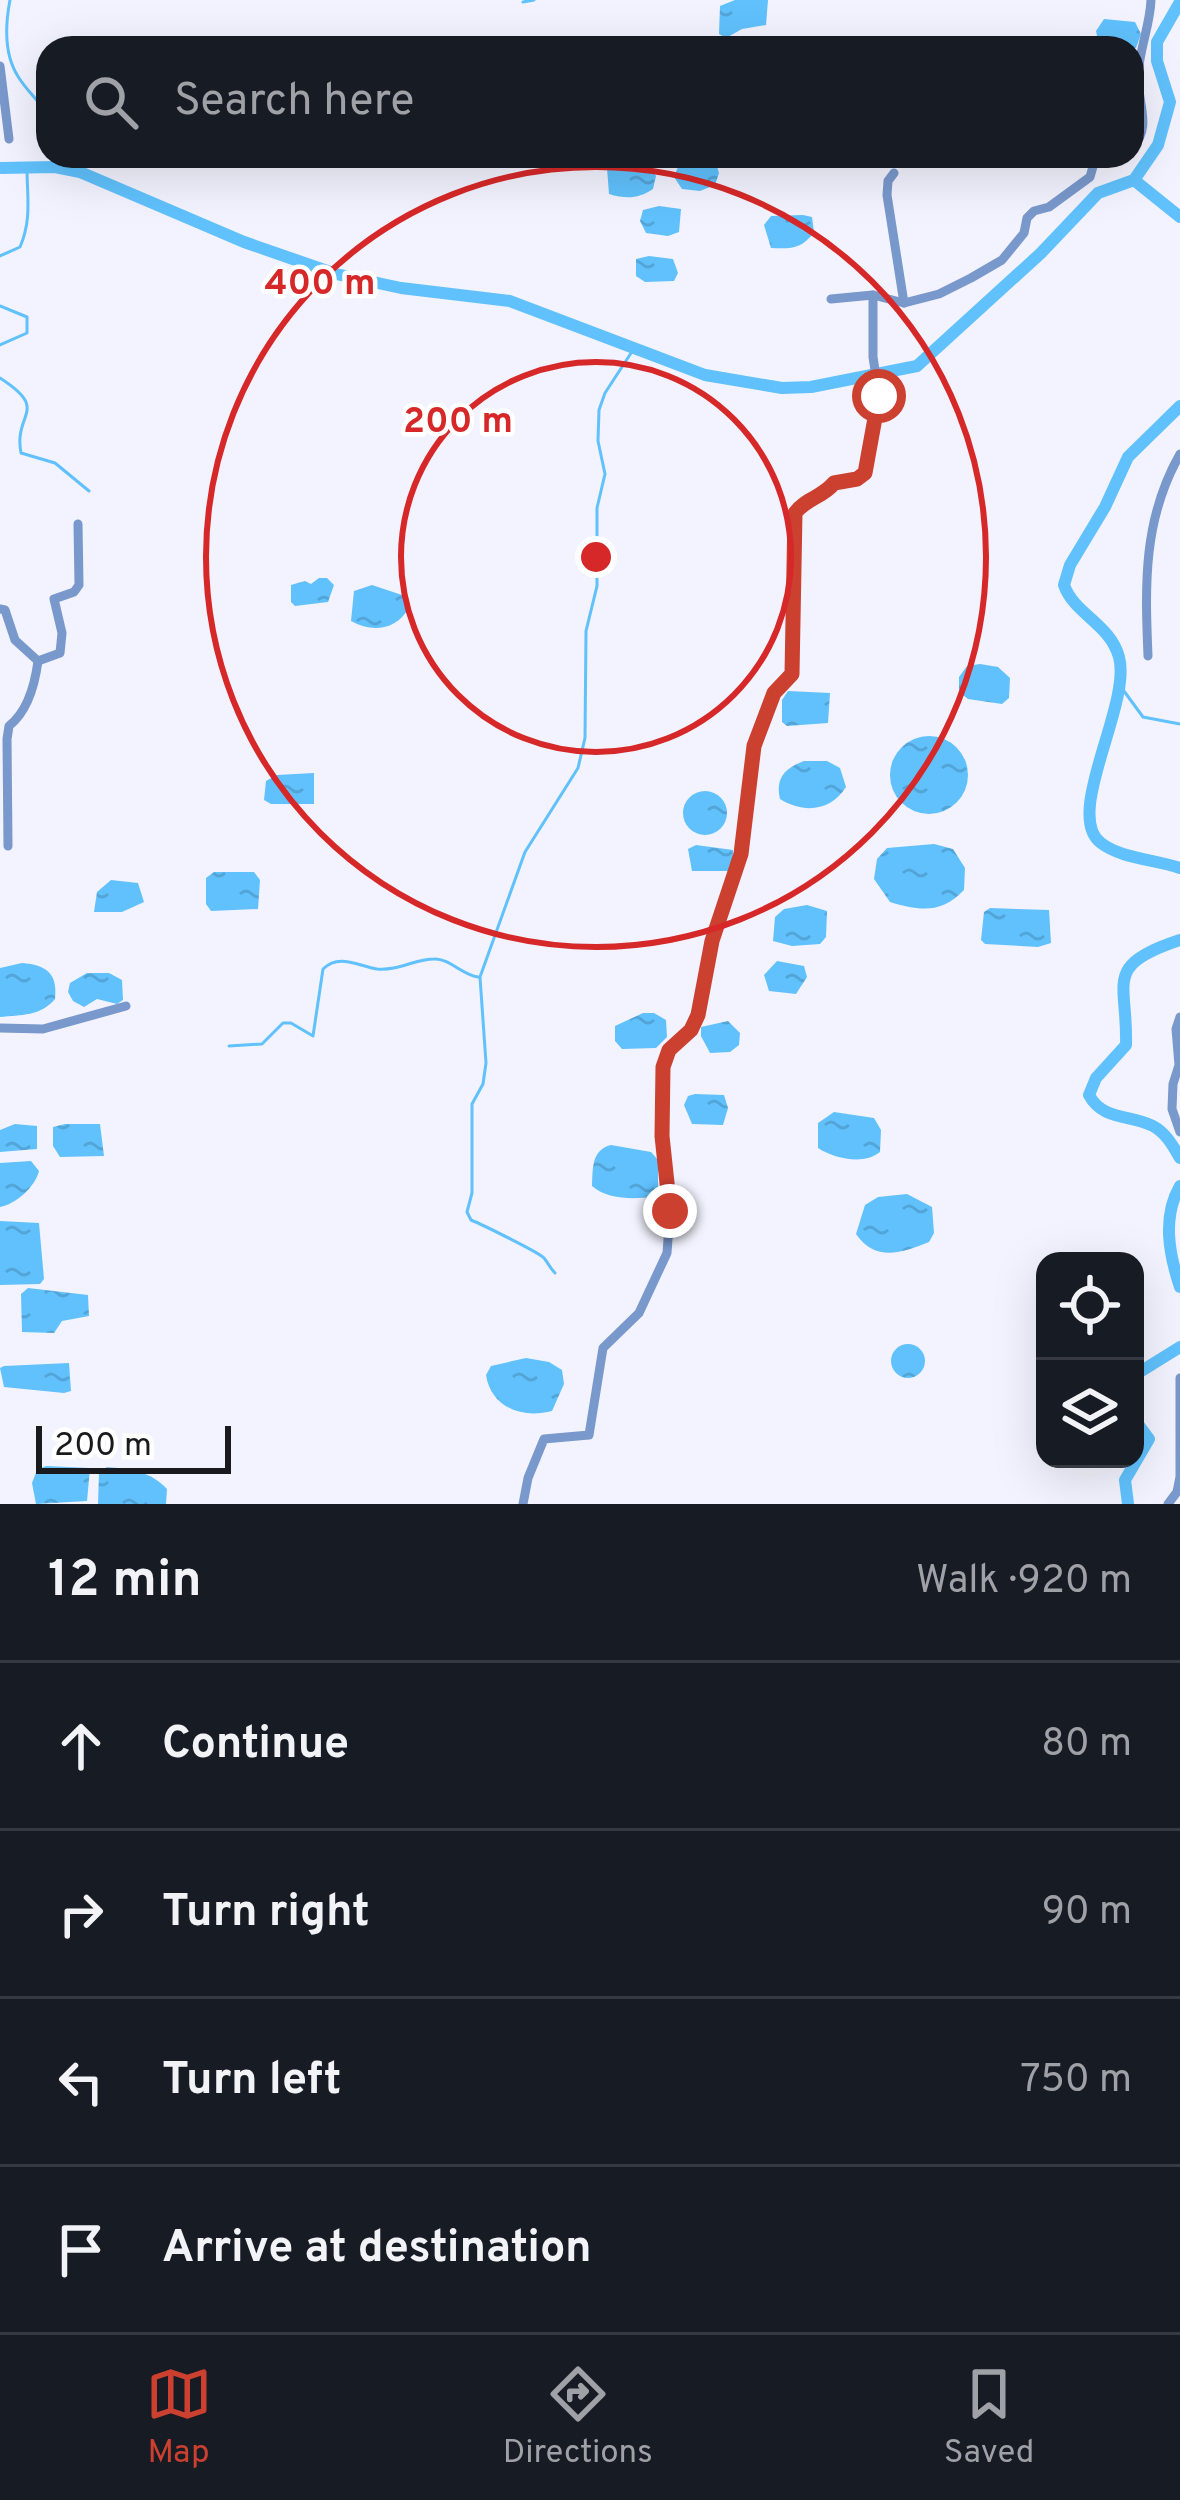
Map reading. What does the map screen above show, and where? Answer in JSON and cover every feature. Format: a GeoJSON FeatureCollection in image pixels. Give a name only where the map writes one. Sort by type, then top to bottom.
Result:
{"type":"FeatureCollection","features":[{"type":"Feature","properties":{"kind":"street"},"geometry":{"type":"LineString","coordinates":[[1144,40],[1151,0]]}},
{"type":"Feature","properties":{"kind":"street"},"geometry":{"type":"LineString","coordinates":[[0,66],[9,139]]}},
{"type":"Feature","properties":{"kind":"street"},"geometry":{"type":"LineString","coordinates":[[831,299],[873,295],[904,303],[939,294],[1002,260],[1024,233],[1027,218],[1090,177],[1093,168]]}},
{"type":"Feature","properties":{"kind":"street"},"geometry":{"type":"LineString","coordinates":[[894,173],[887,195],[904,303]]}},
{"type":"Feature","properties":{"kind":"street"},"geometry":{"type":"LineString","coordinates":[[523,1504],[544,1439],[589,1435],[602,1348],[639,1313],[667,1253],[670,1211],[662,1136],[663,1067],[669,1050],[691,1030],[698,1015],[712,941],[741,854],[754,746],[774,693],[792,674],[795,513],[801,505],[825,495],[834,483],[865,473],[879,396],[873,357],[873,295]]}},
{"type":"Feature","properties":{"kind":"street"},"geometry":{"type":"LineString","coordinates":[[1148,656],[1146,552],[1155,509],[1180,454]]}},
{"type":"Feature","properties":{"kind":"street"},"geometry":{"type":"LineString","coordinates":[[38,661],[60,653],[62,633],[54,599],[74,592],[79,585],[78,524]]}},
{"type":"Feature","properties":{"kind":"street"},"geometry":{"type":"LineString","coordinates":[[0,609],[5,610],[15,640],[38,661]]}},
{"type":"Feature","properties":{"kind":"street"},"geometry":{"type":"LineString","coordinates":[[8,846],[9,726],[34,689],[38,661]]}},
{"type":"Feature","properties":{"kind":"street"},"geometry":{"type":"LineString","coordinates":[[0,1028],[43,1029],[127,1006]]}},
{"type":"Feature","properties":{"kind":"street"},"geometry":{"type":"LineString","coordinates":[[1180,1017],[1172,1109],[1180,1132]]}},
{"type":"Feature","properties":{"kind":"street"},"geometry":{"type":"LineString","coordinates":[[1168,1504],[1180,1477],[1180,1378]]}},
{"type":"Feature","properties":{"kind":"water"},"geometry":{"type":"Polygon","coordinates":[[[735,0],[768,0],[766,25],[722,36],[720,6],[735,0]]]}},
{"type":"Feature","properties":{"kind":"water"},"geometry":{"type":"Polygon","coordinates":[[[1104,19],[1135,22],[1141,34],[1097,36],[1104,19]]]}},
{"type":"Feature","properties":{"kind":"water"},"geometry":{"type":"Polygon","coordinates":[[[607,168],[651,168],[656,176],[653,189],[642,195],[609,194],[607,168]]]}},
{"type":"Feature","properties":{"kind":"water"},"geometry":{"type":"Polygon","coordinates":[[[678,168],[718,168],[719,173],[715,185],[700,191],[682,189],[674,177],[678,168]]]}},
{"type":"Feature","properties":{"kind":"water"},"geometry":{"type":"Polygon","coordinates":[[[681,209],[679,232],[668,236],[646,233],[640,221],[643,210],[681,209]]]}},
{"type":"Feature","properties":{"kind":"water"},"geometry":{"type":"Polygon","coordinates":[[[771,216],[812,217],[810,238],[795,247],[771,248],[764,225],[771,216]]]}},
{"type":"Feature","properties":{"kind":"water"},"geometry":{"type":"Polygon","coordinates":[[[636,259],[673,259],[678,273],[674,281],[645,282],[636,276],[636,259]]]}},
{"type":"Feature","properties":{"kind":"water"},"geometry":{"type":"Polygon","coordinates":[[[319,578],[334,585],[328,602],[295,606],[291,602],[291,585],[311,584],[319,578]]]}},
{"type":"Feature","properties":{"kind":"water"},"geometry":{"type":"Polygon","coordinates":[[[372,585],[405,596],[408,609],[390,625],[375,628],[351,621],[354,591],[372,585]]]}},
{"type":"Feature","properties":{"kind":"water"},"geometry":{"type":"Polygon","coordinates":[[[967,666],[998,667],[1010,678],[1009,698],[1002,704],[968,699],[959,692],[959,677],[967,666]]]}},
{"type":"Feature","properties":{"kind":"water"},"geometry":{"type":"Polygon","coordinates":[[[788,691],[830,693],[828,723],[787,726],[782,722],[782,700],[788,691]]]}},
{"type":"Feature","properties":{"kind":"water"},"geometry":{"type":"Polygon","coordinates":[[[929,736],[956,748],[968,775],[956,802],[929,814],[902,802],[890,775],[902,748],[929,736]]]}},
{"type":"Feature","properties":{"kind":"water"},"geometry":{"type":"Polygon","coordinates":[[[804,761],[827,761],[840,768],[846,787],[840,795],[816,808],[780,799],[783,775],[804,761]]]}},
{"type":"Feature","properties":{"kind":"water"},"geometry":{"type":"Polygon","coordinates":[[[314,773],[314,804],[264,800],[266,781],[277,775],[314,773]]]}},
{"type":"Feature","properties":{"kind":"water"},"geometry":{"type":"Polygon","coordinates":[[[705,791],[721,797],[727,813],[721,829],[705,835],[689,829],[683,813],[689,797],[705,791]]]}},
{"type":"Feature","properties":{"kind":"water"},"geometry":{"type":"Polygon","coordinates":[[[934,844],[953,849],[965,868],[964,890],[930,908],[890,902],[874,879],[877,859],[887,848],[934,844]]]}},
{"type":"Feature","properties":{"kind":"water"},"geometry":{"type":"Polygon","coordinates":[[[696,845],[733,850],[734,867],[692,871],[688,849],[696,845]]]}},
{"type":"Feature","properties":{"kind":"water"},"geometry":{"type":"Polygon","coordinates":[[[214,872],[254,872],[260,880],[258,909],[211,911],[206,904],[206,878],[214,872]]]}},
{"type":"Feature","properties":{"kind":"water"},"geometry":{"type":"Polygon","coordinates":[[[111,880],[138,883],[144,902],[122,912],[94,912],[97,892],[111,880]]]}},
{"type":"Feature","properties":{"kind":"water"},"geometry":{"type":"Polygon","coordinates":[[[807,905],[827,911],[826,937],[820,944],[792,946],[773,941],[775,917],[784,909],[807,905]]]}},
{"type":"Feature","properties":{"kind":"water"},"geometry":{"type":"Polygon","coordinates":[[[990,908],[1049,910],[1051,943],[1038,947],[985,944],[981,940],[984,912],[990,908]]]}},
{"type":"Feature","properties":{"kind":"water"},"geometry":{"type":"Polygon","coordinates":[[[777,961],[804,966],[807,977],[796,994],[769,991],[764,975],[777,961]]]}},
{"type":"Feature","properties":{"kind":"water"},"geometry":{"type":"Polygon","coordinates":[[[22,963],[49,972],[55,999],[37,1012],[0,1017],[0,968],[22,963]]]}},
{"type":"Feature","properties":{"kind":"water"},"geometry":{"type":"Polygon","coordinates":[[[87,973],[109,973],[122,980],[123,1000],[117,1004],[97,999],[84,1007],[73,1001],[70,983],[87,973]]]}},
{"type":"Feature","properties":{"kind":"water"},"geometry":{"type":"Polygon","coordinates":[[[643,1013],[666,1020],[667,1037],[656,1048],[622,1049],[615,1041],[615,1026],[643,1013]]]}},
{"type":"Feature","properties":{"kind":"water"},"geometry":{"type":"Polygon","coordinates":[[[728,1021],[740,1033],[739,1045],[730,1052],[710,1053],[701,1027],[728,1021]]]}},
{"type":"Feature","properties":{"kind":"water"},"geometry":{"type":"Polygon","coordinates":[[[695,1094],[724,1095],[728,1108],[723,1125],[692,1124],[684,1105],[695,1094]]]}},
{"type":"Feature","properties":{"kind":"water"},"geometry":{"type":"Polygon","coordinates":[[[834,1112],[874,1118],[881,1130],[880,1152],[849,1159],[818,1148],[818,1123],[834,1112]]]}},
{"type":"Feature","properties":{"kind":"water"},"geometry":{"type":"Polygon","coordinates":[[[15,1124],[37,1126],[37,1149],[0,1152],[0,1130],[15,1124]]]}},
{"type":"Feature","properties":{"kind":"water"},"geometry":{"type":"Polygon","coordinates":[[[100,1124],[104,1156],[60,1157],[53,1146],[53,1127],[100,1124]]]}},
{"type":"Feature","properties":{"kind":"water"},"geometry":{"type":"Polygon","coordinates":[[[611,1145],[651,1152],[658,1160],[658,1189],[653,1197],[613,1196],[592,1186],[596,1156],[611,1145]]]}},
{"type":"Feature","properties":{"kind":"water"},"geometry":{"type":"Polygon","coordinates":[[[31,1161],[39,1171],[33,1183],[18,1199],[0,1207],[0,1163],[31,1161]]]}},
{"type":"Feature","properties":{"kind":"water"},"geometry":{"type":"Polygon","coordinates":[[[907,1194],[932,1207],[934,1233],[929,1242],[890,1253],[863,1243],[856,1234],[865,1205],[878,1197],[907,1194]]]}},
{"type":"Feature","properties":{"kind":"water"},"geometry":{"type":"Polygon","coordinates":[[[0,1221],[39,1223],[44,1279],[40,1284],[0,1285],[0,1221]]]}},
{"type":"Feature","properties":{"kind":"water"},"geometry":{"type":"Polygon","coordinates":[[[28,1288],[88,1295],[89,1316],[62,1321],[54,1333],[22,1332],[21,1294],[28,1288]]]}},
{"type":"Feature","properties":{"kind":"water"},"geometry":{"type":"Polygon","coordinates":[[[908,1344],[920,1349],[925,1361],[920,1373],[908,1378],[896,1373],[891,1361],[896,1349],[908,1344]]]}},
{"type":"Feature","properties":{"kind":"water"},"geometry":{"type":"Polygon","coordinates":[[[526,1358],[562,1370],[564,1384],[552,1411],[519,1412],[501,1403],[489,1386],[486,1375],[491,1366],[526,1358]]]}},
{"type":"Feature","properties":{"kind":"water"},"geometry":{"type":"Polygon","coordinates":[[[69,1363],[71,1391],[4,1387],[0,1368],[4,1366],[69,1363]]]}},
{"type":"Feature","properties":{"kind":"water"},"geometry":{"type":"Polygon","coordinates":[[[46,1466],[90,1468],[87,1501],[36,1504],[32,1483],[37,1470],[46,1466]]]}},
{"type":"Feature","properties":{"kind":"water"},"geometry":{"type":"Polygon","coordinates":[[[107,1467],[154,1478],[167,1489],[166,1504],[98,1504],[99,1473],[107,1467]]]}},
{"type":"Feature","properties":{"kind":"waterway"},"geometry":{"type":"LineString","coordinates":[[10,0],[8,51],[19,78],[36,100]]}},
{"type":"Feature","properties":{"kind":"waterway"},"geometry":{"type":"LineString","coordinates":[[523,2],[534,0]]}},
{"type":"Feature","properties":{"kind":"waterway"},"geometry":{"type":"LineString","coordinates":[[1144,165],[1158,145],[1170,102],[1157,61],[1157,42],[1180,2]]}},
{"type":"Feature","properties":{"kind":"waterway"},"geometry":{"type":"LineString","coordinates":[[0,168],[36,167]]}},
{"type":"Feature","properties":{"kind":"waterway"},"geometry":{"type":"LineString","coordinates":[[0,256],[20,247],[24,237],[27,168]]}},
{"type":"Feature","properties":{"kind":"waterway"},"geometry":{"type":"LineString","coordinates":[[60,168],[336,274],[401,288],[510,301],[705,375],[782,388],[811,387],[917,366],[1041,253],[1098,193],[1134,180],[1142,168]]}},
{"type":"Feature","properties":{"kind":"waterway"},"geometry":{"type":"LineString","coordinates":[[1134,180],[1180,217]]}},
{"type":"Feature","properties":{"kind":"waterway"},"geometry":{"type":"LineString","coordinates":[[0,306],[27,317],[27,333],[0,345]]}},
{"type":"Feature","properties":{"kind":"waterway"},"geometry":{"type":"LineString","coordinates":[[555,1273],[540,1255],[471,1220],[467,1212],[472,1193],[472,1104],[483,1084],[486,1063],[480,977],[525,852],[578,768],[585,738],[586,631],[597,586],[597,508],[605,474],[598,441],[599,410],[633,350]]}},
{"type":"Feature","properties":{"kind":"waterway"},"geometry":{"type":"LineString","coordinates":[[0,378],[27,405],[21,453],[55,463],[89,491]]}},
{"type":"Feature","properties":{"kind":"waterway"},"geometry":{"type":"LineString","coordinates":[[1180,406],[1128,457],[1064,585],[1108,636],[1119,657],[1116,702],[1093,784],[1091,829],[1109,848],[1180,868]]}},
{"type":"Feature","properties":{"kind":"waterway"},"geometry":{"type":"LineString","coordinates":[[1121,687],[1143,717],[1180,724]]}},
{"type":"Feature","properties":{"kind":"waterway"},"geometry":{"type":"LineString","coordinates":[[1180,940],[1155,949],[1129,968],[1123,991],[1126,1045],[1096,1078],[1089,1095],[1109,1113],[1158,1129],[1180,1158]]}},
{"type":"Feature","properties":{"kind":"waterway"},"geometry":{"type":"LineString","coordinates":[[229,1046],[262,1044],[283,1023],[313,1036],[323,969],[336,962],[385,969],[440,959],[478,977]]}},
{"type":"Feature","properties":{"kind":"waterway"},"geometry":{"type":"LineString","coordinates":[[1180,1186],[1171,1210],[1169,1236],[1180,1287]]}},
{"type":"Feature","properties":{"kind":"waterway"},"geometry":{"type":"LineString","coordinates":[[1144,1369],[1180,1347]]}},
{"type":"Feature","properties":{"kind":"waterway"},"geometry":{"type":"LineString","coordinates":[[1144,1432],[1149,1439],[1144,1448]]}},
{"type":"Feature","properties":{"kind":"waterway"},"geometry":{"type":"LineString","coordinates":[[1128,1504],[1125,1480],[1132,1468]]}},
{"type":"Feature","properties":{"kind":"route"},"geometry":{"type":"LineString","coordinates":[[670,1211],[662,1136],[663,1067],[669,1050],[691,1030],[698,1015],[712,941],[741,854],[754,746],[774,693],[792,674],[795,513],[801,505],[825,495],[834,483],[865,473],[879,396]]}}]}
